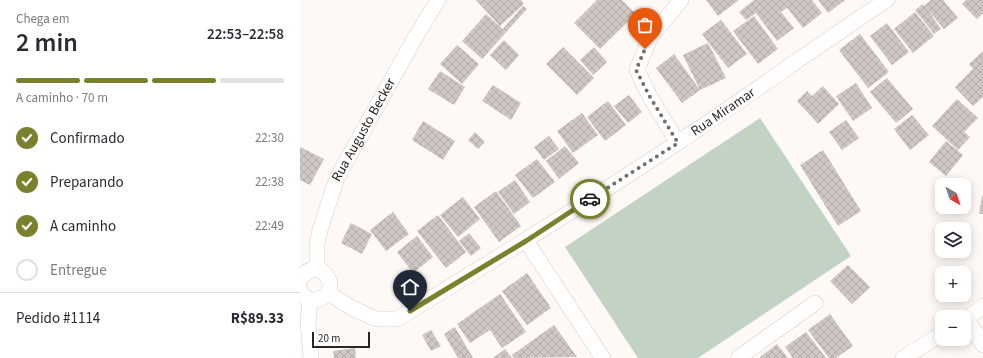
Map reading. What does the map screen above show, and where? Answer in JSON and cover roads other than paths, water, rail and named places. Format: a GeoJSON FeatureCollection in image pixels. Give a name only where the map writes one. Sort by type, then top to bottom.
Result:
{"type":"FeatureCollection","features":[{"type":"Feature","properties":{"kind":"street","name":"Rua Augusto Becker"},"geometry":{"type":"LineString","coordinates":[[317,269],[317,243],[337,178],[416,36],[438,0]]}},
{"type":"Feature","properties":{"kind":"street"},"geometry":{"type":"LineString","coordinates":[[678,143],[650,97],[636,70],[650,38],[681,0]]}},
{"type":"Feature","properties":{"kind":"street","name":"Rua Miramar"},"geometry":{"type":"LineString","coordinates":[[328,292],[352,308],[376,319],[397,319],[526,241],[678,143],[834,34],[887,0]]}},
{"type":"Feature","properties":{"kind":"street"},"geometry":{"type":"LineString","coordinates":[[526,241],[603,358]]}},
{"type":"Feature","properties":{"kind":"street"},"geometry":{"type":"LineString","coordinates":[[300,280],[304,273],[317,269],[324,272],[330,285],[328,292],[317,300],[305,295],[311,358]]}},
{"type":"Feature","properties":{"kind":"street"},"geometry":{"type":"LineString","coordinates":[[738,358],[815,303]]}},
{"type":"Feature","properties":{"kind":"street"},"geometry":{"type":"LineString","coordinates":[[971,316],[983,306]]}},
{"type":"Feature","properties":{"kind":"street"},"geometry":{"type":"LineString","coordinates":[[971,327],[983,345]]}},
{"type":"Feature","properties":{"kind":"street"},"geometry":{"type":"LineString","coordinates":[[903,358],[935,338]]}}]}
